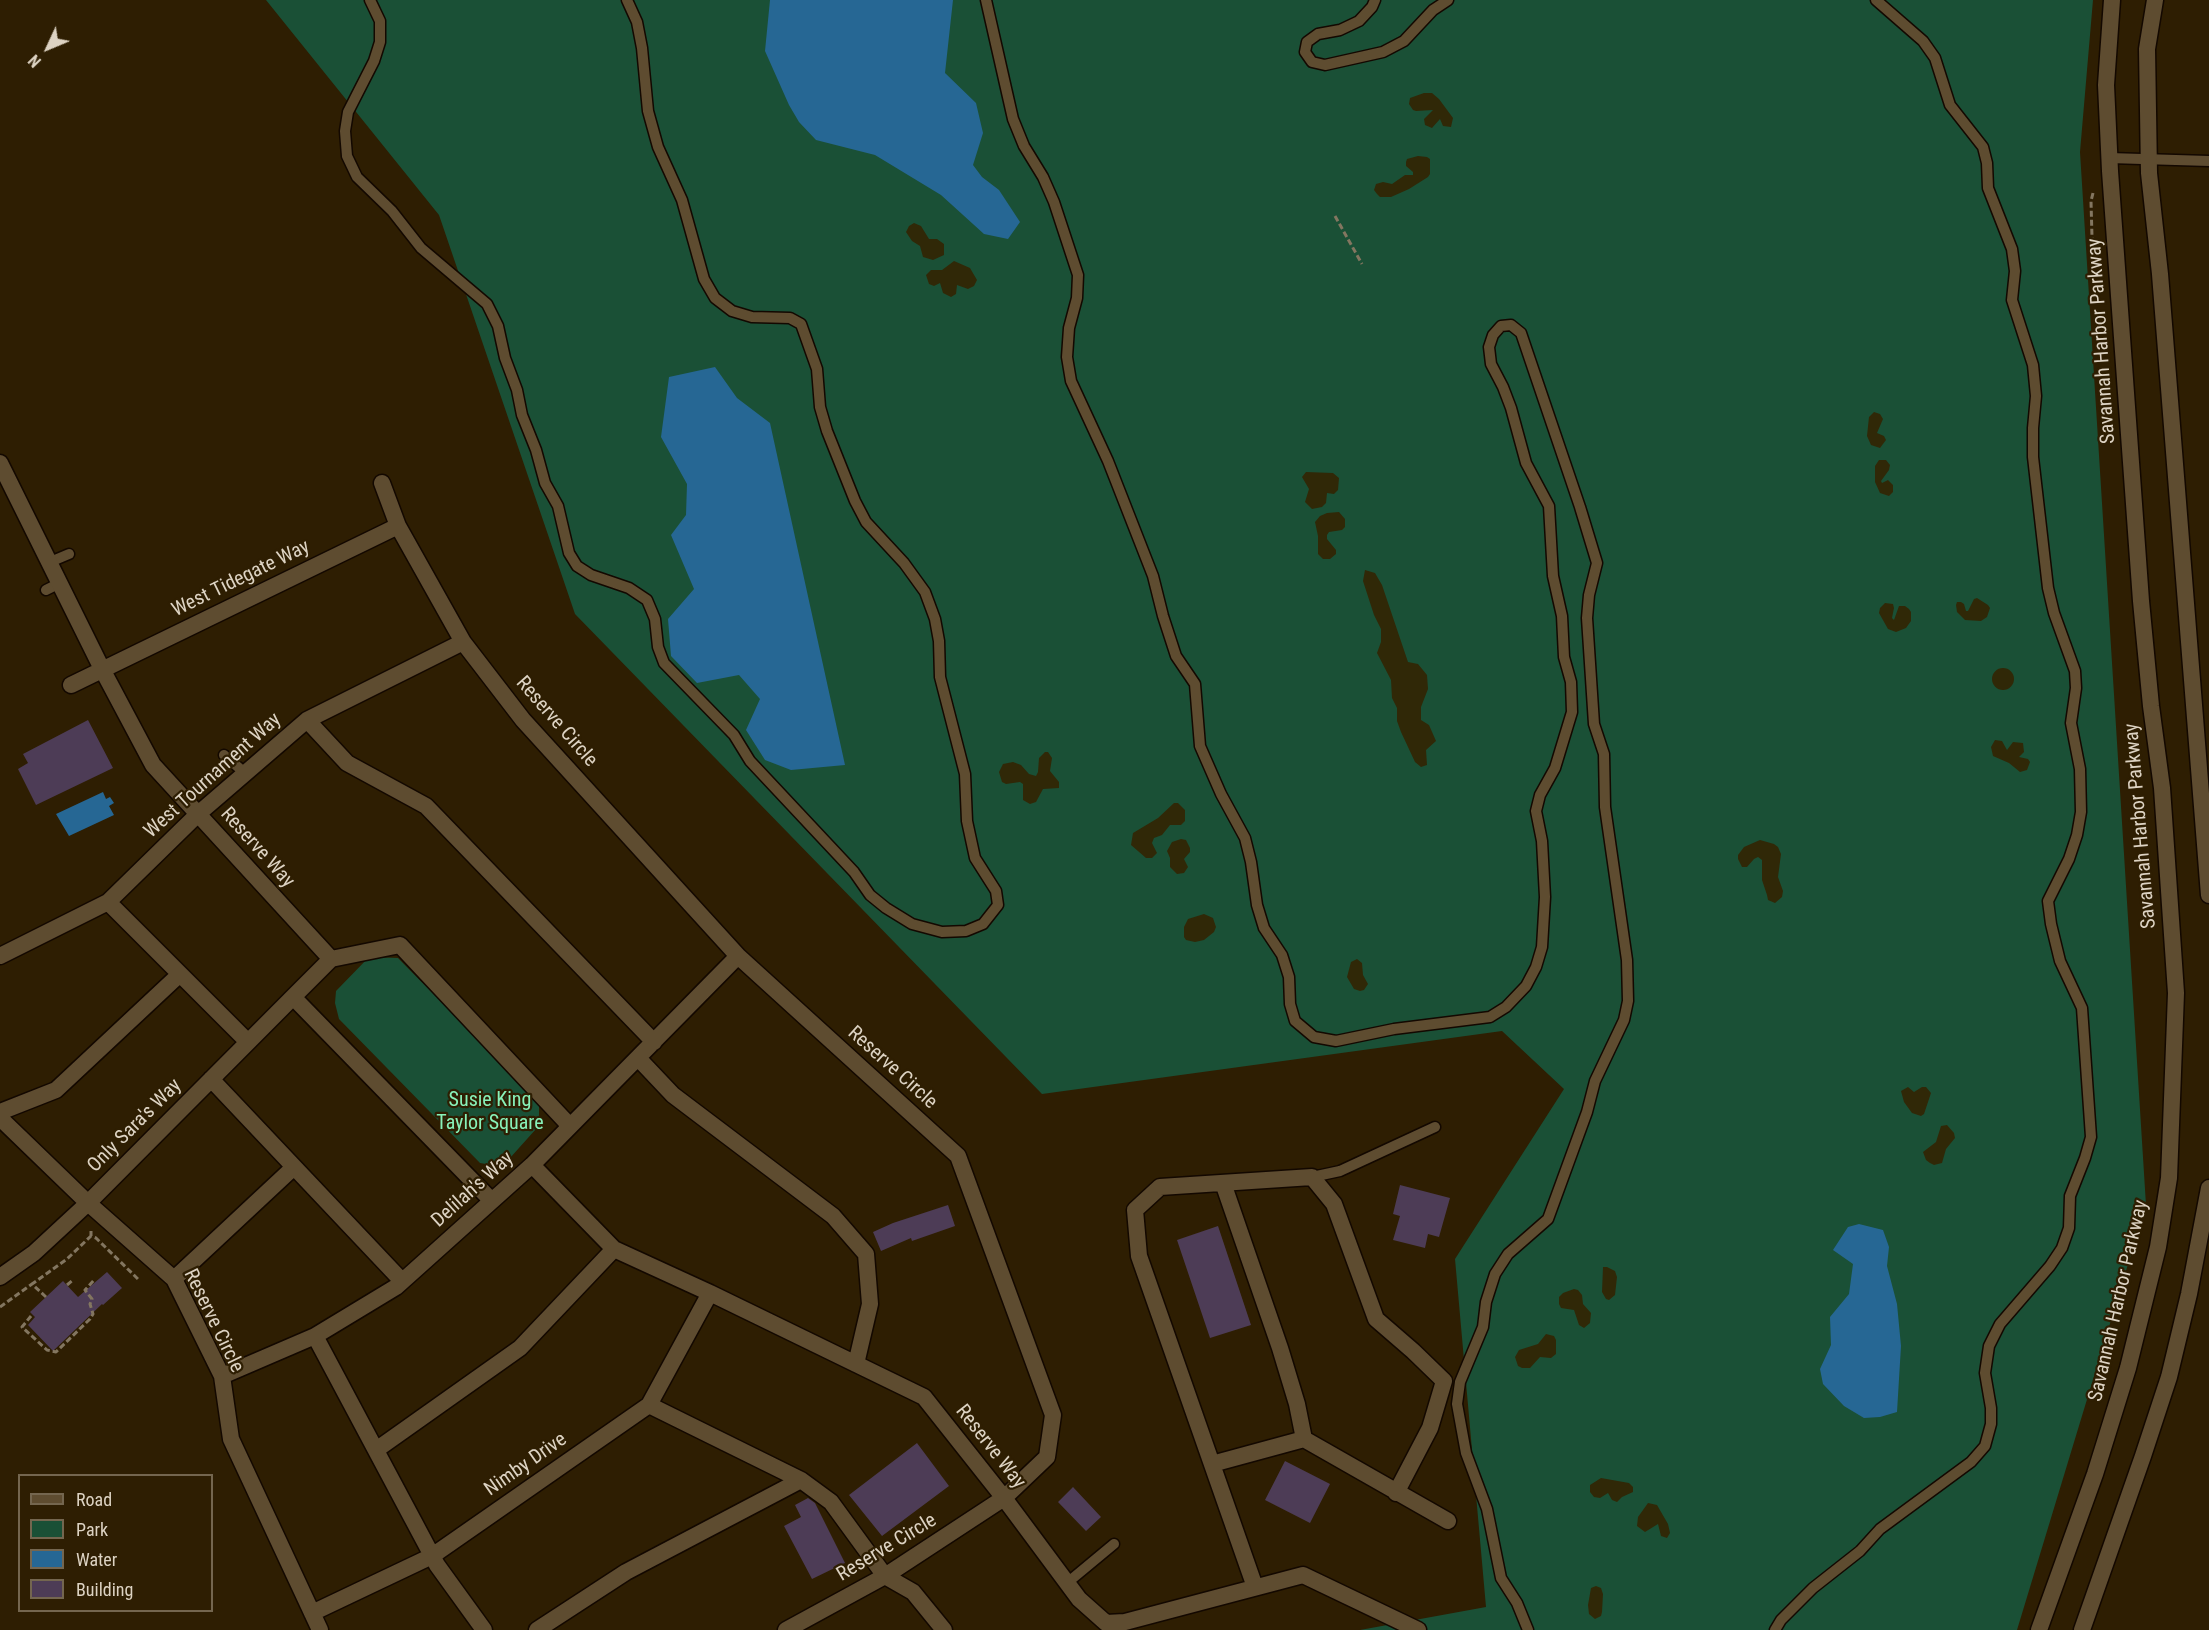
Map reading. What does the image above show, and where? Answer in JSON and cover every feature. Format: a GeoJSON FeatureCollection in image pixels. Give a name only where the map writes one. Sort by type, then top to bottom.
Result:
{"type":"FeatureCollection","features":[{"type":"Feature","properties":{"kind":"street","name":"Savannah Harbor Parkway"},"geometry":{"type":"LineString","coordinates":[[2039,1630],[2095,1474],[2128,1368],[2158,1247],[2169,1178],[2175,993],[2162,788],[2141,602],[2109,158],[2106,85],[2112,0]]}},
{"type":"Feature","properties":{"kind":"street"},"geometry":{"type":"LineString","coordinates":[[2155,0],[2146,49],[2148,160],[2160,274],[2209,895]]}},
{"type":"Feature","properties":{"kind":"street","name":"Reserve Way"},"geometry":{"type":"LineString","coordinates":[[0,463],[50,562],[53,587],[102,669],[153,765],[331,960]]}},
{"type":"Feature","properties":{"kind":"street","name":"Reserve Circle"},"geometry":{"type":"LineString","coordinates":[[382,483],[398,526],[464,642],[523,720],[738,957],[958,1156],[1053,1415],[1047,1457],[1004,1498],[885,1576],[786,1630]]}},
{"type":"Feature","properties":{"kind":"street","name":"West Tidegate Way"},"geometry":{"type":"LineString","coordinates":[[71,685],[398,526]]}},
{"type":"Feature","properties":{"kind":"street","name":"West Tournament Way"},"geometry":{"type":"LineString","coordinates":[[0,956],[108,902],[198,814],[307,720],[464,642]]}},
{"type":"Feature","properties":{"kind":"street"},"geometry":{"type":"LineString","coordinates":[[307,720],[347,763],[426,806],[654,1042]]}},
{"type":"Feature","properties":{"kind":"street"},"geometry":{"type":"LineString","coordinates":[[108,902],[248,1042]]}},
{"type":"Feature","properties":{"kind":"street"},"geometry":{"type":"LineString","coordinates":[[492,1201],[293,997],[331,960],[400,945],[570,1126]]}},
{"type":"Feature","properties":{"kind":"street","name":"Delilah's Way"},"geometry":{"type":"LineString","coordinates":[[222,1376],[315,1336],[402,1281],[532,1165],[738,957]]}},
{"type":"Feature","properties":{"kind":"street"},"geometry":{"type":"LineString","coordinates":[[0,1112],[56,1089],[180,974]]}},
{"type":"Feature","properties":{"kind":"street","name":"Only Sara's Way"},"geometry":{"type":"LineString","coordinates":[[0,1277],[34,1253],[88,1203],[293,997]]}},
{"type":"Feature","properties":{"kind":"street"},"geometry":{"type":"LineString","coordinates":[[638,1058],[673,1095],[833,1216],[866,1254],[870,1304],[856,1364]]}},
{"type":"Feature","properties":{"kind":"street"},"geometry":{"type":"LineString","coordinates":[[211,1079],[402,1281]]}},
{"type":"Feature","properties":{"kind":"street","name":"Reserve Circle"},"geometry":{"type":"LineString","coordinates":[[0,1118],[88,1203],[174,1279],[222,1376],[231,1439],[320,1630]]}},
{"type":"Feature","properties":{"kind":"street","name":"Reserve Way"},"geometry":{"type":"LineString","coordinates":[[532,1165],[614,1249],[711,1293],[924,1397],[1004,1498],[1079,1599],[1106,1623],[1125,1622],[1303,1575],[1418,1630]]}},
{"type":"Feature","properties":{"kind":"street"},"geometry":{"type":"LineString","coordinates":[[174,1279],[294,1167]]}},
{"type":"Feature","properties":{"kind":"street"},"geometry":{"type":"LineString","coordinates":[[1255,1587],[1139,1256],[1135,1210],[1160,1187],[1312,1177],[1334,1204],[1376,1319],[1413,1350],[1444,1381],[1430,1428],[1396,1493]]}},
{"type":"Feature","properties":{"kind":"street"},"geometry":{"type":"LineString","coordinates":[[1223,1183],[1280,1348],[1297,1404],[1304,1439]]}},
{"type":"Feature","properties":{"kind":"street"},"geometry":{"type":"LineString","coordinates":[[2082,1630],[2169,1377],[2189,1294],[2209,1188]]}},
{"type":"Feature","properties":{"kind":"street"},"geometry":{"type":"LineString","coordinates":[[376,1450],[520,1347],[614,1249]]}},
{"type":"Feature","properties":{"kind":"street","name":"Nimby Drive"},"geometry":{"type":"LineString","coordinates":[[312,1613],[432,1556],[649,1405],[711,1293]]}},
{"type":"Feature","properties":{"kind":"street"},"geometry":{"type":"LineString","coordinates":[[315,1336],[432,1556],[484,1630]]}},
{"type":"Feature","properties":{"kind":"street"},"geometry":{"type":"LineString","coordinates":[[649,1405],[801,1480],[831,1502],[885,1576],[913,1592],[944,1630]]}},
{"type":"Feature","properties":{"kind":"street"},"geometry":{"type":"LineString","coordinates":[[1212,1464],[1304,1439],[1448,1521]]}},
{"type":"Feature","properties":{"kind":"street"},"geometry":{"type":"LineString","coordinates":[[537,1630],[627,1572],[801,1480]]}},
{"type":"Feature","properties":{"kind":"lane"},"geometry":{"type":"LineString","coordinates":[[370,0],[380,21],[380,42],[374,61],[348,112],[345,131],[347,156],[357,177],[392,211],[421,248],[487,304],[498,326],[522,415],[536,450],[545,483],[558,506],[569,553],[573,560],[577,566],[591,575],[629,588],[647,600],[655,619],[658,647],[663,663],[734,735],[750,761],[854,872],[870,895],[912,924],[942,932],[966,931],[982,924],[998,905],[996,891],[975,858],[967,821],[965,774],[940,677],[939,641],[935,619],[925,592],[904,563],[866,522],[855,501],[827,431],[820,407],[817,369],[801,324],[790,318],[752,317],[732,311],[716,298],[704,279],[682,200],[658,147],[648,111],[642,48],[637,22],[627,0]]}},
{"type":"Feature","properties":{"kind":"lane"},"geometry":{"type":"LineString","coordinates":[[986,0],[1013,119],[1023,146],[1043,177],[1054,202],[1078,275],[1077,297],[1069,328],[1067,357],[1071,381],[1108,461],[1153,576],[1176,656],[1195,684],[1200,746],[1221,794],[1245,837],[1257,905],[1264,928],[1282,955],[1289,977],[1290,1004],[1295,1021],[1314,1037],[1336,1041],[1394,1029],[1490,1017],[1506,1007],[1526,986],[1536,967],[1542,946],[1544,886],[1542,841],[1536,811],[1540,795],[1555,768],[1572,712],[1571,682],[1564,657],[1562,616],[1553,576],[1550,506],[1526,463],[1511,408],[1491,364],[1489,347],[1493,335],[1501,326],[1511,325],[1521,333],[1580,507],[1597,563],[1589,595],[1587,618],[1594,724],[1604,754],[1605,807],[1627,960],[1628,1000],[1624,1020],[1595,1081],[1587,1112],[1548,1219],[1508,1254],[1494,1274],[1486,1302],[1483,1327],[1460,1382],[1457,1404],[1466,1453],[1488,1509],[1500,1578],[1517,1604],[1528,1630]]}},
{"type":"Feature","properties":{"kind":"lane"},"geometry":{"type":"LineString","coordinates":[[1375,0],[1372,7],[1359,21],[1340,30],[1318,34],[1307,42],[1305,52],[1312,62],[1325,65],[1383,52],[1404,41],[1433,10],[1448,0]]}},
{"type":"Feature","properties":{"kind":"lane"},"geometry":{"type":"LineString","coordinates":[[1775,1630],[1781,1620],[1813,1588],[1860,1551],[1881,1529],[1971,1462],[1984,1446],[1991,1424],[1991,1408],[1985,1373],[1989,1346],[2000,1324],[2050,1266],[2062,1248],[2069,1228],[2070,1196],[2091,1137],[2082,1008],[2060,961],[2050,924],[2048,901],[2078,835],[2081,812],[2080,769],[2071,723],[2076,688],[2075,671],[2054,614],[2048,588],[2033,457],[2036,396],[2033,365],[2012,300],[2015,271],[2012,249],[1989,188],[1983,147],[1950,105],[1935,58],[1923,41],[1876,0]]}},
{"type":"Feature","properties":{"kind":"lane"},"geometry":{"type":"LineString","coordinates":[[2109,158],[2209,161]]}},
{"type":"Feature","properties":{"kind":"lane"},"geometry":{"type":"LineString","coordinates":[[50,562],[69,554]]}},
{"type":"Feature","properties":{"kind":"lane"},"geometry":{"type":"LineString","coordinates":[[224,755],[246,773]]}},
{"type":"Feature","properties":{"kind":"lane"},"geometry":{"type":"LineString","coordinates":[[1312,1177],[1340,1171],[1436,1127]]}},
{"type":"Feature","properties":{"kind":"lane"},"geometry":{"type":"LineString","coordinates":[[1067,1583],[1114,1544]]}},
{"type":"Feature","properties":{"kind":"path"},"geometry":{"type":"LineString","coordinates":[[1335,216],[1362,264]]}},
{"type":"Feature","properties":{"kind":"path"},"geometry":{"type":"LineString","coordinates":[[0,1307],[67,1259],[91,1236],[91,1231]]}},
{"type":"Feature","properties":{"kind":"path"},"geometry":{"type":"LineString","coordinates":[[91,1236],[96,1238],[139,1280]]}},
{"type":"Feature","properties":{"kind":"path"},"geometry":{"type":"LineString","coordinates":[[31,1316],[22,1326],[47,1350],[56,1352],[93,1314],[90,1304],[92,1299],[85,1290],[95,1279]]}},
{"type":"Feature","properties":{"kind":"path"},"geometry":{"type":"LineString","coordinates":[[67,1285],[73,1280]]}},
{"type":"Feature","properties":{"kind":"path"},"geometry":{"type":"LineString","coordinates":[[32,1284],[46,1297]]}},
{"type":"Feature","properties":{"kind":"green space"},"geometry":{"type":"Polygon","coordinates":[[[266,0],[2093,0],[2080,152],[2146,1205],[2017,1630],[1360,1630],[1486,1607],[1455,1259],[1564,1089],[1502,1031],[1042,1094],[575,614],[439,215],[266,0]]]}},
{"type":"Feature","properties":{"kind":"green space","name":"Susie King Taylor Square"},"geometry":{"type":"Polygon","coordinates":[[[369,957],[398,958],[524,1086],[539,1105],[536,1129],[510,1158],[492,1165],[480,1163],[339,1019],[335,1003],[336,991],[369,957]]]}},
{"type":"Feature","properties":{"kind":"sand"},"geometry":{"type":"Polygon","coordinates":[[[1432,93],[1439,99],[1453,118],[1451,127],[1443,126],[1440,119],[1432,128],[1425,125],[1424,119],[1433,110],[1413,110],[1409,104],[1410,98],[1432,93]]]}},
{"type":"Feature","properties":{"kind":"sand"},"geometry":{"type":"Polygon","coordinates":[[[1418,156],[1430,159],[1428,177],[1391,197],[1380,197],[1377,194],[1374,190],[1376,184],[1383,182],[1392,184],[1405,175],[1413,175],[1413,172],[1406,166],[1406,162],[1407,159],[1418,156]]]}},
{"type":"Feature","properties":{"kind":"sand"},"geometry":{"type":"Polygon","coordinates":[[[914,223],[921,226],[929,239],[937,239],[944,244],[944,255],[933,260],[923,257],[920,246],[912,241],[906,232],[914,223]]]}},
{"type":"Feature","properties":{"kind":"sand"},"geometry":{"type":"Polygon","coordinates":[[[954,261],[970,268],[977,280],[974,286],[968,289],[957,285],[956,294],[951,297],[943,293],[940,283],[934,286],[929,284],[926,275],[931,270],[942,270],[954,261]]]}},
{"type":"Feature","properties":{"kind":"sand"},"geometry":{"type":"Polygon","coordinates":[[[1874,412],[1880,414],[1883,419],[1877,433],[1884,436],[1886,440],[1880,448],[1871,445],[1867,436],[1869,417],[1874,412]]]}},
{"type":"Feature","properties":{"kind":"sand"},"geometry":{"type":"Polygon","coordinates":[[[1879,460],[1886,460],[1890,465],[1881,481],[1882,483],[1888,480],[1893,485],[1893,492],[1889,496],[1880,493],[1875,482],[1875,466],[1879,460]]]}},
{"type":"Feature","properties":{"kind":"sand"},"geometry":{"type":"Polygon","coordinates":[[[1306,472],[1333,473],[1339,478],[1338,490],[1334,494],[1327,493],[1326,503],[1322,507],[1312,509],[1305,502],[1309,489],[1302,477],[1306,472]]]}},
{"type":"Feature","properties":{"kind":"sand"},"geometry":{"type":"Polygon","coordinates":[[[1339,512],[1345,519],[1345,527],[1342,530],[1329,532],[1327,535],[1336,554],[1330,559],[1323,559],[1318,554],[1315,522],[1327,513],[1339,512]]]}},
{"type":"Feature","properties":{"kind":"sand"},"geometry":{"type":"Polygon","coordinates":[[[1365,570],[1375,573],[1382,585],[1408,662],[1418,664],[1427,675],[1428,689],[1421,707],[1421,720],[1429,725],[1436,741],[1426,750],[1427,765],[1421,767],[1415,762],[1401,732],[1397,721],[1397,708],[1392,698],[1391,680],[1377,653],[1381,642],[1381,629],[1363,581],[1365,570]]]}},
{"type":"Feature","properties":{"kind":"sand"},"geometry":{"type":"Polygon","coordinates":[[[1977,598],[1990,608],[1987,617],[1981,621],[1965,620],[1957,612],[1957,602],[1964,604],[1968,611],[1974,599],[1977,598]]]}},
{"type":"Feature","properties":{"kind":"sand"},"geometry":{"type":"Polygon","coordinates":[[[1885,603],[1893,604],[1892,618],[1894,620],[1899,606],[1909,609],[1911,621],[1906,628],[1896,632],[1888,629],[1879,613],[1885,603]]]}},
{"type":"Feature","properties":{"kind":"sand"},"geometry":{"type":"Polygon","coordinates":[[[2003,668],[2011,671],[2014,679],[2011,687],[2003,690],[1995,687],[1992,679],[1995,671],[2003,668]]]}},
{"type":"Feature","properties":{"kind":"sand"},"geometry":{"type":"Polygon","coordinates":[[[1995,740],[2002,741],[2007,750],[2013,742],[2023,743],[2024,752],[2019,757],[2028,759],[2030,762],[2027,770],[2020,772],[2009,763],[1993,756],[1991,747],[1995,740]]]}},
{"type":"Feature","properties":{"kind":"sand"},"geometry":{"type":"Polygon","coordinates":[[[1048,752],[1052,758],[1050,771],[1059,782],[1059,788],[1043,789],[1036,802],[1030,804],[1023,800],[1023,784],[1002,782],[999,772],[1003,764],[1013,762],[1021,765],[1029,774],[1036,776],[1039,758],[1048,752]]]}},
{"type":"Feature","properties":{"kind":"sand"},"geometry":{"type":"Polygon","coordinates":[[[1174,803],[1178,803],[1185,810],[1185,821],[1181,825],[1170,825],[1162,835],[1154,838],[1152,843],[1157,853],[1152,858],[1146,858],[1131,845],[1133,833],[1158,818],[1174,803]]]}},
{"type":"Feature","properties":{"kind":"sand"},"geometry":{"type":"Polygon","coordinates":[[[1186,840],[1190,852],[1184,859],[1188,867],[1184,873],[1177,874],[1170,867],[1167,851],[1172,842],[1186,840]]]}},
{"type":"Feature","properties":{"kind":"sand"},"geometry":{"type":"Polygon","coordinates":[[[1760,840],[1774,844],[1781,854],[1778,877],[1783,891],[1782,897],[1775,903],[1768,900],[1762,880],[1762,860],[1758,857],[1747,867],[1742,867],[1738,859],[1744,847],[1760,840]]]}},
{"type":"Feature","properties":{"kind":"sand"},"geometry":{"type":"Polygon","coordinates":[[[1204,914],[1213,918],[1216,927],[1214,932],[1204,940],[1195,942],[1186,940],[1184,927],[1188,919],[1204,914]]]}},
{"type":"Feature","properties":{"kind":"sand"},"geometry":{"type":"Polygon","coordinates":[[[1357,959],[1362,963],[1363,975],[1368,984],[1364,990],[1360,991],[1354,989],[1347,977],[1351,962],[1357,959]]]}},
{"type":"Feature","properties":{"kind":"sand"},"geometry":{"type":"Polygon","coordinates":[[[1908,1087],[1914,1092],[1926,1087],[1931,1093],[1924,1114],[1921,1116],[1912,1113],[1904,1102],[1901,1091],[1908,1087]]]}},
{"type":"Feature","properties":{"kind":"sand"},"geometry":{"type":"Polygon","coordinates":[[[1947,1125],[1955,1138],[1946,1149],[1942,1163],[1934,1165],[1926,1160],[1923,1152],[1936,1142],[1941,1126],[1947,1125]]]}},
{"type":"Feature","properties":{"kind":"sand"},"geometry":{"type":"Polygon","coordinates":[[[1603,1267],[1615,1271],[1617,1277],[1615,1295],[1609,1300],[1602,1292],[1603,1267]]]}},
{"type":"Feature","properties":{"kind":"sand"},"geometry":{"type":"Polygon","coordinates":[[[1574,1289],[1582,1295],[1583,1304],[1591,1313],[1590,1323],[1584,1328],[1579,1325],[1574,1310],[1561,1308],[1559,1304],[1559,1297],[1563,1293],[1574,1289]]]}},
{"type":"Feature","properties":{"kind":"sand"},"geometry":{"type":"Polygon","coordinates":[[[1546,1334],[1554,1336],[1556,1340],[1556,1354],[1551,1358],[1540,1357],[1530,1368],[1518,1366],[1515,1357],[1519,1350],[1538,1344],[1546,1334]]]}},
{"type":"Feature","properties":{"kind":"sand"},"geometry":{"type":"Polygon","coordinates":[[[1601,1478],[1629,1483],[1633,1487],[1633,1492],[1617,1502],[1612,1500],[1608,1493],[1600,1498],[1594,1497],[1590,1492],[1590,1485],[1601,1478]]]}},
{"type":"Feature","properties":{"kind":"sand"},"geometry":{"type":"Polygon","coordinates":[[[1648,1503],[1657,1505],[1668,1524],[1670,1533],[1667,1538],[1661,1536],[1658,1524],[1645,1532],[1637,1526],[1638,1517],[1648,1503]]]}},
{"type":"Feature","properties":{"kind":"sand"},"geometry":{"type":"Polygon","coordinates":[[[1596,1586],[1601,1588],[1603,1594],[1601,1616],[1595,1619],[1589,1614],[1588,1605],[1591,1588],[1596,1586]]]}},
{"type":"Feature","properties":{"kind":"water"},"geometry":{"type":"Polygon","coordinates":[[[770,0],[953,0],[945,73],[976,103],[983,133],[973,165],[982,177],[999,190],[1020,222],[1008,239],[984,234],[941,195],[875,155],[816,140],[799,122],[789,105],[765,51],[770,0]]]}},
{"type":"Feature","properties":{"kind":"water"},"geometry":{"type":"Polygon","coordinates":[[[715,367],[737,398],[770,423],[845,765],[791,770],[765,760],[746,730],[760,699],[739,675],[697,683],[671,656],[668,619],[694,589],[671,535],[686,515],[687,484],[661,437],[669,377],[715,367]]]}},
{"type":"Feature","properties":{"kind":"water"},"geometry":{"type":"Polygon","coordinates":[[[103,792],[106,799],[110,797],[114,803],[109,806],[114,815],[69,836],[56,814],[103,792]]]}},
{"type":"Feature","properties":{"kind":"water"},"geometry":{"type":"Polygon","coordinates":[[[1859,1224],[1883,1230],[1889,1247],[1887,1266],[1897,1304],[1901,1346],[1897,1412],[1880,1417],[1864,1418],[1844,1406],[1823,1384],[1820,1369],[1831,1345],[1830,1317],[1849,1294],[1853,1264],[1833,1250],[1848,1227],[1859,1224]]]}},
{"type":"Feature","properties":{"kind":"building"},"geometry":{"type":"Polygon","coordinates":[[[88,720],[113,768],[36,805],[18,769],[28,763],[23,754],[88,720]]]}},
{"type":"Feature","properties":{"kind":"building"},"geometry":{"type":"Polygon","coordinates":[[[1400,1185],[1450,1198],[1439,1237],[1428,1234],[1425,1248],[1393,1240],[1400,1216],[1393,1214],[1400,1185]]]}},
{"type":"Feature","properties":{"kind":"building"},"geometry":{"type":"Polygon","coordinates":[[[948,1205],[955,1226],[912,1241],[911,1238],[881,1251],[873,1232],[948,1205]]]}},
{"type":"Feature","properties":{"kind":"building"},"geometry":{"type":"Polygon","coordinates":[[[1218,1226],[1251,1325],[1210,1338],[1177,1240],[1218,1226]]]}},
{"type":"Feature","properties":{"kind":"building"},"geometry":{"type":"Polygon","coordinates":[[[107,1272],[122,1288],[53,1351],[28,1325],[35,1317],[30,1312],[63,1281],[78,1297],[107,1272]]]}},
{"type":"Feature","properties":{"kind":"building"},"geometry":{"type":"Polygon","coordinates":[[[917,1443],[949,1486],[882,1536],[849,1495],[917,1443]]]}},
{"type":"Feature","properties":{"kind":"building"},"geometry":{"type":"Polygon","coordinates":[[[1285,1461],[1330,1484],[1310,1523],[1265,1500],[1285,1461]]]}},
{"type":"Feature","properties":{"kind":"building"},"geometry":{"type":"Polygon","coordinates":[[[1073,1487],[1101,1517],[1086,1531],[1058,1502],[1073,1487]]]}},
{"type":"Feature","properties":{"kind":"building"},"geometry":{"type":"Polygon","coordinates":[[[808,1498],[815,1503],[845,1563],[812,1579],[784,1526],[801,1517],[795,1505],[808,1498]]]}}]}
